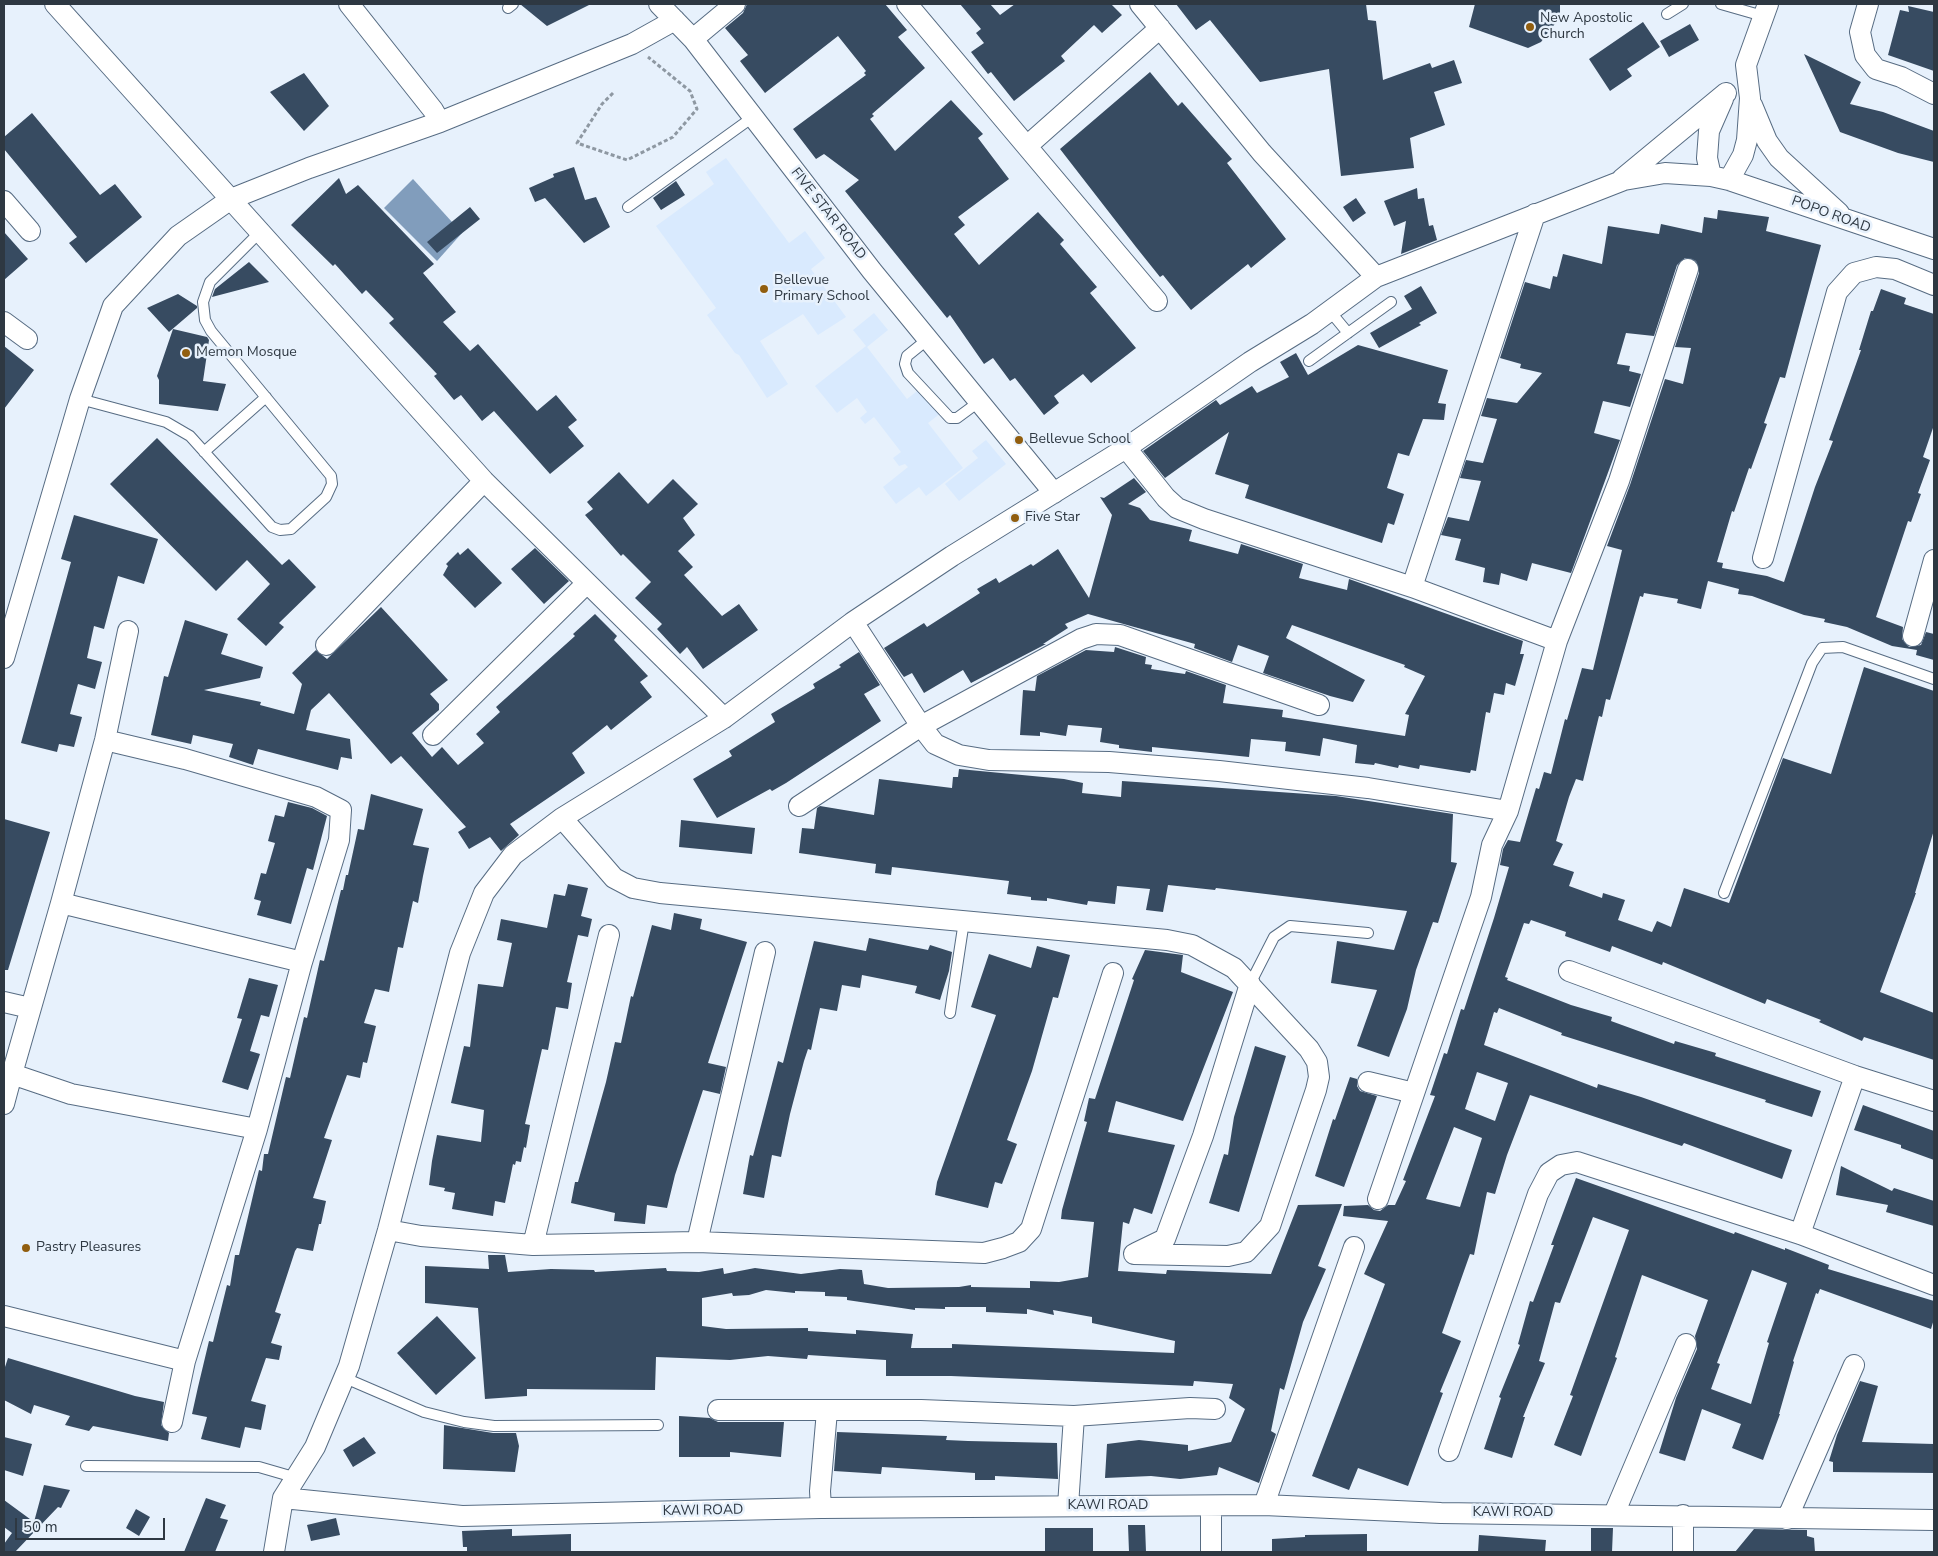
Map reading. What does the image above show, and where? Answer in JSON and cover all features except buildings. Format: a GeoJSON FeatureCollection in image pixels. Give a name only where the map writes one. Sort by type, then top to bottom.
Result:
{"type":"FeatureCollection","features":[{"type":"Feature","properties":{"kind":"street"},"geometry":{"type":"LineString","coordinates":[[55,4],[484,481],[586,584],[724,718]]}},
{"type":"Feature","properties":{"kind":"street"},"geometry":{"type":"LineString","coordinates":[[349,4],[434,110],[440,122]]}},
{"type":"Feature","properties":{"kind":"street","name":"FIVE STAR ROAD"},"geometry":{"type":"LineString","coordinates":[[659,4],[693,39],[872,271],[1054,493]]}},
{"type":"Feature","properties":{"kind":"street"},"geometry":{"type":"LineString","coordinates":[[693,39],[735,4]]}},
{"type":"Feature","properties":{"kind":"street"},"geometry":{"type":"LineString","coordinates":[[907,4],[1158,301]]}},
{"type":"Feature","properties":{"kind":"street"},"geometry":{"type":"LineString","coordinates":[[1140,4],[1262,153],[1376,277]]}},
{"type":"Feature","properties":{"kind":"street"},"geometry":{"type":"LineString","coordinates":[[1868,4],[1860,32],[1864,55],[1876,69],[1901,77],[1934,94]]}},
{"type":"Feature","properties":{"kind":"street"},"geometry":{"type":"LineString","coordinates":[[1750,98],[1743,155],[1720,178],[1707,158],[1709,132],[1726,93],[1746,65],[1765,10]]}},
{"type":"Feature","properties":{"kind":"street"},"geometry":{"type":"LineString","coordinates":[[4,658],[80,399],[113,306],[178,236],[231,199],[309,168],[440,122],[632,44],[675,20]]}},
{"type":"Feature","properties":{"kind":"street"},"geometry":{"type":"LineString","coordinates":[[1027,146],[1160,28]]}},
{"type":"Feature","properties":{"kind":"street"},"geometry":{"type":"LineString","coordinates":[[1746,65],[1750,98],[1759,125],[1779,158],[1797,177],[1847,220]]}},
{"type":"Feature","properties":{"kind":"street"},"geometry":{"type":"LineString","coordinates":[[274,1552],[283,1498],[322,1434],[345,1378],[388,1230],[460,953],[481,900],[513,856],[562,818],[724,718],[853,622],[952,556],[1126,448],[1250,362],[1312,324],[1376,277],[1616,183],[1726,93]]}},
{"type":"Feature","properties":{"kind":"street","name":"POPO ROAD"},"geometry":{"type":"LineString","coordinates":[[1616,183],[1644,175],[1665,173],[1720,178],[1934,249]]}},
{"type":"Feature","properties":{"kind":"street"},"geometry":{"type":"LineString","coordinates":[[4,201],[30,231]]}},
{"type":"Feature","properties":{"kind":"street"},"geometry":{"type":"LineString","coordinates":[[1412,587],[1535,214]]}},
{"type":"Feature","properties":{"kind":"street"},"geometry":{"type":"LineString","coordinates":[[1763,558],[1837,292],[1854,273],[1876,267],[1894,269],[1934,285]]}},
{"type":"Feature","properties":{"kind":"street"},"geometry":{"type":"LineString","coordinates":[[1378,1199],[1481,897],[1492,845],[1508,811],[1558,641],[1619,481],[1688,269]]}},
{"type":"Feature","properties":{"kind":"street"},"geometry":{"type":"LineString","coordinates":[[4,322],[27,339]]}},
{"type":"Feature","properties":{"kind":"street"},"geometry":{"type":"LineString","coordinates":[[1126,448],[1166,498],[1177,508],[1204,519],[1412,587],[1558,641]]}},
{"type":"Feature","properties":{"kind":"street"},"geometry":{"type":"LineString","coordinates":[[326,645],[484,481]]}},
{"type":"Feature","properties":{"kind":"street"},"geometry":{"type":"LineString","coordinates":[[1913,636],[1934,560]]}},
{"type":"Feature","properties":{"kind":"street"},"geometry":{"type":"LineString","coordinates":[[433,735],[586,584]]}},
{"type":"Feature","properties":{"kind":"street"},"geometry":{"type":"LineString","coordinates":[[853,622],[921,726],[935,744],[959,755],[988,760],[1109,762],[1219,771],[1368,788],[1508,811]]}},
{"type":"Feature","properties":{"kind":"street"},"geometry":{"type":"LineString","coordinates":[[4,1104],[105,740],[128,632]]}},
{"type":"Feature","properties":{"kind":"street"},"geometry":{"type":"LineString","coordinates":[[799,806],[921,726],[1081,639],[1096,634],[1120,635],[1319,706]]}},
{"type":"Feature","properties":{"kind":"street"},"geometry":{"type":"LineString","coordinates":[[105,740],[185,759],[316,797],[341,810],[338,840],[302,962],[257,1129],[185,1361],[172,1422]]}},
{"type":"Feature","properties":{"kind":"street"},"geometry":{"type":"LineString","coordinates":[[562,818],[614,878],[633,888],[660,893],[1187,944],[1234,968],[1250,984],[1309,1049],[1318,1062],[1319,1076],[1270,1226],[1246,1252],[1228,1256],[1134,1254],[1164,1239],[1203,1136],[1250,984]]}},
{"type":"Feature","properties":{"kind":"street"},"geometry":{"type":"LineString","coordinates":[[61,904],[302,962]]}},
{"type":"Feature","properties":{"kind":"street"},"geometry":{"type":"LineString","coordinates":[[533,1245],[609,935]]}},
{"type":"Feature","properties":{"kind":"street"},"geometry":{"type":"LineString","coordinates":[[697,1242],[766,952]]}},
{"type":"Feature","properties":{"kind":"street"},"geometry":{"type":"LineString","coordinates":[[1570,971],[1855,1076],[1934,1101]]}},
{"type":"Feature","properties":{"kind":"street"},"geometry":{"type":"LineString","coordinates":[[388,1230],[421,1236],[533,1245],[697,1242],[984,1253],[1019,1242],[1031,1230],[1039,1209],[1113,973]]}},
{"type":"Feature","properties":{"kind":"street"},"geometry":{"type":"LineString","coordinates":[[4,1002],[30,1008]]}},
{"type":"Feature","properties":{"kind":"street"},"geometry":{"type":"LineString","coordinates":[[12,1074],[71,1094],[257,1129]]}},
{"type":"Feature","properties":{"kind":"street"},"geometry":{"type":"LineString","coordinates":[[1800,1234],[1855,1076]]}},
{"type":"Feature","properties":{"kind":"street"},"geometry":{"type":"LineString","coordinates":[[1368,1082],[1414,1093]]}},
{"type":"Feature","properties":{"kind":"street"},"geometry":{"type":"LineString","coordinates":[[1449,1451],[1538,1194],[1549,1173],[1562,1165],[1577,1162],[1800,1234],[1934,1285]]}},
{"type":"Feature","properties":{"kind":"street"},"geometry":{"type":"LineString","coordinates":[[1264,1505],[1354,1247]]}},
{"type":"Feature","properties":{"kind":"street"},"geometry":{"type":"LineString","coordinates":[[4,1316],[185,1361]]}},
{"type":"Feature","properties":{"kind":"street"},"geometry":{"type":"LineString","coordinates":[[1614,1514],[1686,1344]]}},
{"type":"Feature","properties":{"kind":"street"},"geometry":{"type":"LineString","coordinates":[[1787,1519],[1854,1365]]}},
{"type":"Feature","properties":{"kind":"street"},"geometry":{"type":"LineString","coordinates":[[718,1410],[921,1410],[1074,1416],[1190,1408],[1215,1409]]}},
{"type":"Feature","properties":{"kind":"street"},"geometry":{"type":"LineString","coordinates":[[821,1508],[820,1491],[827,1411]]}},
{"type":"Feature","properties":{"kind":"street"},"geometry":{"type":"LineString","coordinates":[[1068,1506],[1074,1416]]}},
{"type":"Feature","properties":{"kind":"street","name":"KAWI ROAD"},"geometry":{"type":"LineString","coordinates":[[283,1498],[462,1516],[821,1508],[1264,1505],[1441,1513],[1934,1520]]}},
{"type":"Feature","properties":{"kind":"street"},"geometry":{"type":"LineString","coordinates":[[1211,1506],[1211,1552]]}},
{"type":"Feature","properties":{"kind":"street"},"geometry":{"type":"LineString","coordinates":[[1683,1515],[1683,1552]]}},
{"type":"Feature","properties":{"kind":"lane"},"geometry":{"type":"LineString","coordinates":[[1667,14],[1683,4]]}},
{"type":"Feature","properties":{"kind":"lane"},"geometry":{"type":"LineString","coordinates":[[1721,4],[1765,10]]}},
{"type":"Feature","properties":{"kind":"lane"},"geometry":{"type":"LineString","coordinates":[[628,207],[753,117]]}},
{"type":"Feature","properties":{"kind":"lane"},"geometry":{"type":"LineString","coordinates":[[80,399],[166,422],[190,436],[272,527],[280,530],[291,530],[326,497],[332,484],[331,476],[211,331],[205,320],[203,302],[210,282],[260,232]]}},
{"type":"Feature","properties":{"kind":"lane"},"geometry":{"type":"LineString","coordinates":[[1309,361],[1391,302]]}},
{"type":"Feature","properties":{"kind":"lane"},"geometry":{"type":"LineString","coordinates":[[1329,310],[1348,333]]}},
{"type":"Feature","properties":{"kind":"lane"},"geometry":{"type":"LineString","coordinates":[[928,339],[907,356],[905,364],[908,373],[950,418],[956,418],[980,401]]}},
{"type":"Feature","properties":{"kind":"lane"},"geometry":{"type":"LineString","coordinates":[[204,452],[266,397]]}},
{"type":"Feature","properties":{"kind":"lane"},"geometry":{"type":"LineString","coordinates":[[1724,893],[1812,663],[1822,648],[1843,647],[1934,679]]}},
{"type":"Feature","properties":{"kind":"lane"},"geometry":{"type":"LineString","coordinates":[[950,1013],[964,921]]}},
{"type":"Feature","properties":{"kind":"lane"},"geometry":{"type":"LineString","coordinates":[[1250,984],[1274,937],[1290,926],[1368,933]]}},
{"type":"Feature","properties":{"kind":"lane"},"geometry":{"type":"LineString","coordinates":[[345,1378],[424,1412],[464,1422],[494,1426],[658,1425]]}},
{"type":"Feature","properties":{"kind":"lane"},"geometry":{"type":"LineString","coordinates":[[86,1466],[259,1468],[296,1478]]}},
{"type":"Feature","properties":{"kind":"path"},"geometry":{"type":"LineString","coordinates":[[612,93],[602,104],[577,143],[627,160],[673,137],[697,109],[690,91],[632,44]]}},
{"type":"Feature","properties":{"kind":"shaded area","name":"Bellevue Primary School"},"geometry":{"type":"Polygon","coordinates":[[[726,158],[789,243],[805,231],[825,258],[811,269],[846,317],[818,335],[803,314],[760,341],[788,384],[767,398],[739,355],[735,353],[707,315],[716,308],[656,226],[714,184],[706,172],[726,158]]]}},
{"type":"Feature","properties":{"kind":"shaded area"},"geometry":{"type":"Polygon","coordinates":[[[413,179],[462,233],[437,261],[384,208],[413,179]]]}},
{"type":"Feature","properties":{"kind":"shaded area","name":"Bellevue Primary School"},"geometry":{"type":"Polygon","coordinates":[[[874,313],[888,330],[867,347],[907,399],[921,388],[941,413],[928,423],[963,468],[926,496],[919,487],[896,504],[883,487],[908,467],[905,464],[899,466],[893,458],[901,452],[874,417],[865,424],[860,418],[867,412],[857,398],[837,413],[815,386],[866,346],[853,330],[874,313]]]}},
{"type":"Feature","properties":{"kind":"shaded area"},"geometry":{"type":"Polygon","coordinates":[[[986,440],[1006,464],[959,501],[945,484],[978,458],[972,451],[986,440]]]}},
{"type":"Feature","properties":{"kind":"place","name":"New Apostolic Church"},"geometry":{"type":"Point","coordinates":[1530,27]}},
{"type":"Feature","properties":{"kind":"place","name":"Bellevue Primary School"},"geometry":{"type":"Point","coordinates":[764,289]}},
{"type":"Feature","properties":{"kind":"place","name":"Memon Mosque"},"geometry":{"type":"Point","coordinates":[186,353]}},
{"type":"Feature","properties":{"kind":"place","name":"Bellevue School"},"geometry":{"type":"Point","coordinates":[1019,440]}},
{"type":"Feature","properties":{"kind":"place","name":"Five Star"},"geometry":{"type":"Point","coordinates":[1015,518]}},
{"type":"Feature","properties":{"kind":"place","name":"Pastry Pleasures"},"geometry":{"type":"Point","coordinates":[26,1248]}}]}
